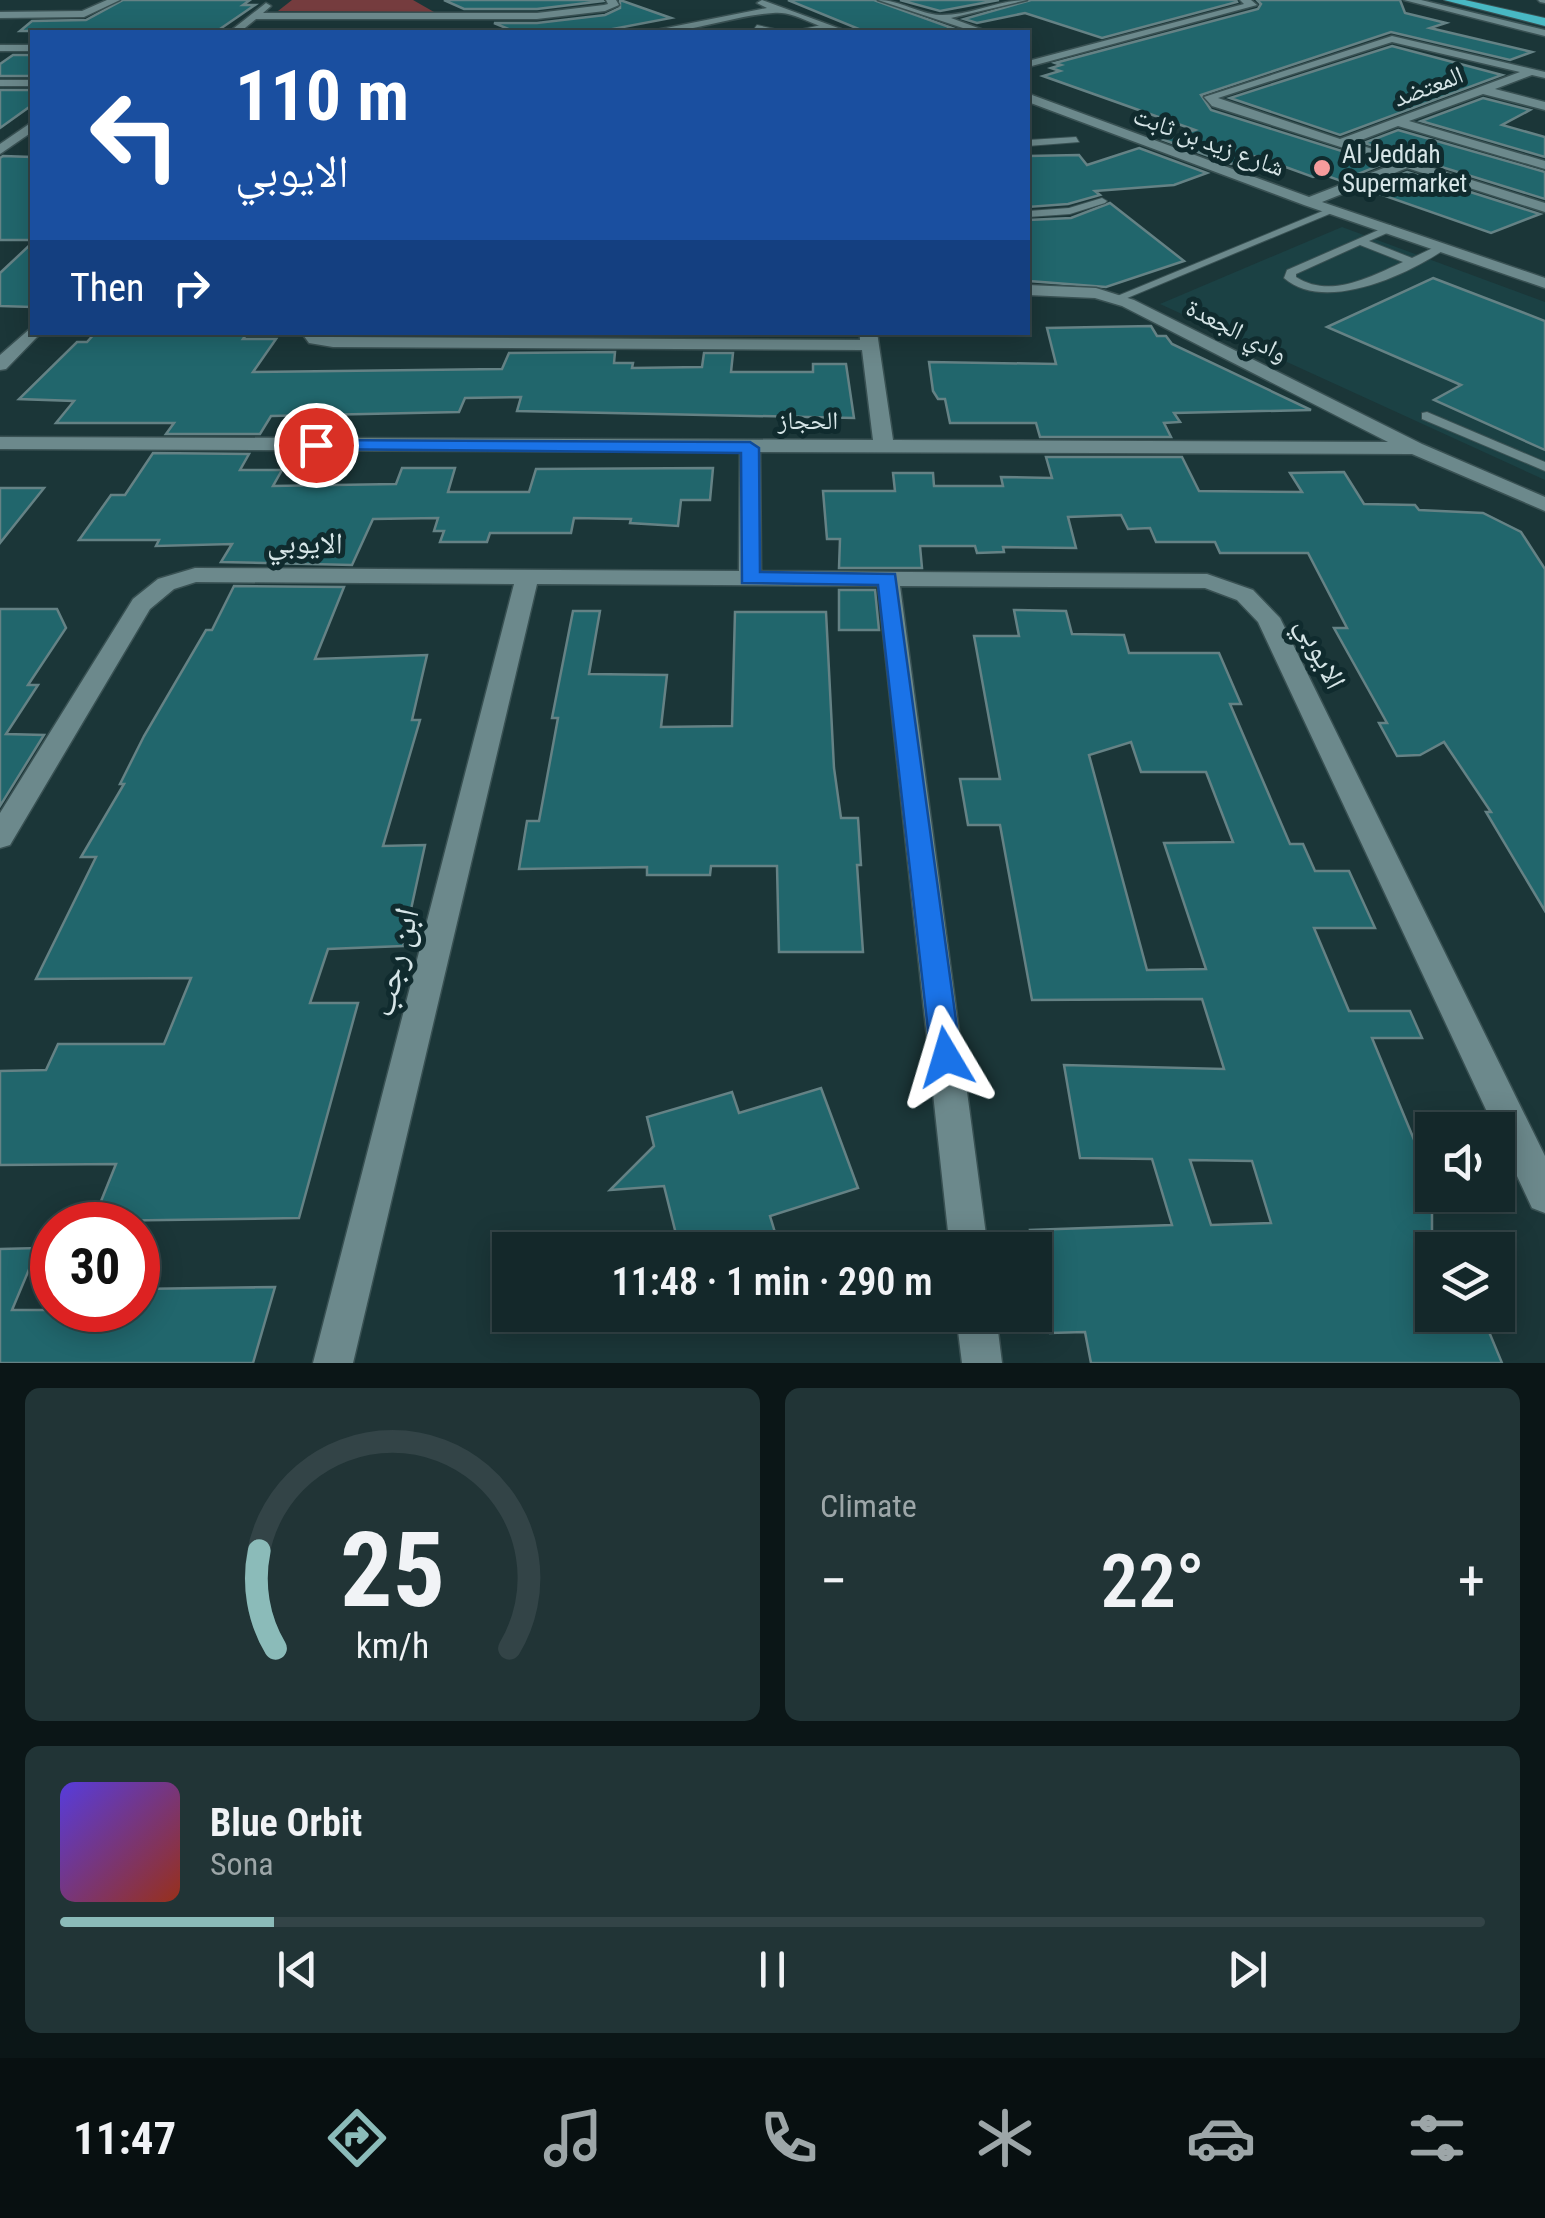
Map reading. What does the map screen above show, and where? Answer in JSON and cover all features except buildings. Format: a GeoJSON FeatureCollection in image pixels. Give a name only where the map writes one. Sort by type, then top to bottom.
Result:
{"type":"FeatureCollection","features":[{"type":"Feature","properties":{"kind":"highway"},"geometry":{"type":"LineString","coordinates":[[1450,0],[1545,22]]}},
{"type":"Feature","properties":{"kind":"highway"},"geometry":{"type":"LineString","coordinates":[[1497,0],[1542,4]]}},
{"type":"Feature","properties":{"kind":"street"},"geometry":{"type":"LineString","coordinates":[[0,16],[84,14],[115,0]]}},
{"type":"Feature","properties":{"kind":"street"},"geometry":{"type":"LineString","coordinates":[[236,30],[274,0]]}},
{"type":"Feature","properties":{"kind":"street"},"geometry":{"type":"LineString","coordinates":[[416,0],[448,16]]}},
{"type":"Feature","properties":{"kind":"street"},"geometry":{"type":"LineString","coordinates":[[254,16],[562,14],[611,7],[616,3],[612,0]]}},
{"type":"Feature","properties":{"kind":"street"},"geometry":{"type":"LineString","coordinates":[[753,0],[838,30]]}},
{"type":"Feature","properties":{"kind":"street"},"geometry":{"type":"LineString","coordinates":[[883,0],[978,30]]}},
{"type":"Feature","properties":{"kind":"street"},"geometry":{"type":"LineString","coordinates":[[942,18],[1022,0]]}},
{"type":"Feature","properties":{"kind":"street"},"geometry":{"type":"LineString","coordinates":[[1030,63],[1251,6],[1245,0]]}},
{"type":"Feature","properties":{"kind":"street"},"geometry":{"type":"LineString","coordinates":[[1409,0],[1545,33]]}},
{"type":"Feature","properties":{"kind":"street"},"geometry":{"type":"LineString","coordinates":[[662,30],[777,9]]}},
{"type":"Feature","properties":{"kind":"street"},"geometry":{"type":"LineString","coordinates":[[1538,74],[1410,40],[1388,39],[1210,97],[1404,165],[1545,208]]}},
{"type":"Feature","properties":{"kind":"street"},"geometry":{"type":"LineString","coordinates":[[0,48],[30,48]]}},
{"type":"Feature","properties":{"kind":"street"},"geometry":{"type":"LineString","coordinates":[[1030,48],[1054,56]]}},
{"type":"Feature","properties":{"kind":"street","name":"المعتضد"},"geometry":{"type":"LineString","coordinates":[[1340,143],[1482,90],[1538,74]]}},
{"type":"Feature","properties":{"kind":"street"},"geometry":{"type":"LineString","coordinates":[[0,83],[30,83]]}},
{"type":"Feature","properties":{"kind":"street"},"geometry":{"type":"LineString","coordinates":[[1482,90],[1545,106]]}},
{"type":"Feature","properties":{"kind":"street","name":"شارع زيد بن ثابت"},"geometry":{"type":"LineString","coordinates":[[1030,99],[1545,283]]}},
{"type":"Feature","properties":{"kind":"street"},"geometry":{"type":"LineString","coordinates":[[1398,122],[1545,165]]}},
{"type":"Feature","properties":{"kind":"street"},"geometry":{"type":"LineString","coordinates":[[0,150],[30,128]]}},
{"type":"Feature","properties":{"kind":"street"},"geometry":{"type":"LineString","coordinates":[[1310,202],[1404,165]]}},
{"type":"Feature","properties":{"kind":"street","name":"وادي الجعدة"},"geometry":{"type":"LineString","coordinates":[[1030,290],[1096,293],[1116,299],[1415,448]]}},
{"type":"Feature","properties":{"kind":"street"},"geometry":{"type":"LineString","coordinates":[[0,366],[30,334]]}},
{"type":"Feature","properties":{"kind":"street"},"geometry":{"type":"LineString","coordinates":[[311,335],[333,342],[868,339],[884,448]]}},
{"type":"Feature","properties":{"kind":"street","name":"الحجاز"},"geometry":{"type":"LineString","coordinates":[[0,444],[1415,448],[1545,505]]}},
{"type":"Feature","properties":{"kind":"street"},"geometry":{"type":"LineString","coordinates":[[750,448],[750,578]]}},
{"type":"Feature","properties":{"kind":"street","name":"الايوبي"},"geometry":{"type":"LineString","coordinates":[[0,836],[142,604],[166,584],[195,575],[1208,581],[1245,595],[1268,618],[1545,1195]]}},
{"type":"Feature","properties":{"kind":"street","name":"ابن رجب"},"geometry":{"type":"LineString","coordinates":[[333,1363],[527,578]]}},
{"type":"Feature","properties":{"kind":"street"},"geometry":{"type":"LineString","coordinates":[[888,578],[967,1232]]}},
{"type":"Feature","properties":{"kind":"street"},"geometry":{"type":"LineString","coordinates":[[978,1332],[982,1363]]}},
{"type":"Feature","properties":{"kind":"lane"},"geometry":{"type":"LineString","coordinates":[[756,26],[769,30]]}},
{"type":"Feature","properties":{"kind":"lane"},"geometry":{"type":"LineString","coordinates":[[809,30],[826,26]]}},
{"type":"Feature","properties":{"kind":"lane"},"geometry":{"type":"LineString","coordinates":[[1030,142],[1076,140]]}},
{"type":"Feature","properties":{"kind":"lane"},"geometry":{"type":"LineString","coordinates":[[1030,214],[1070,211],[1102,201]]}},
{"type":"Feature","properties":{"kind":"lane"},"geometry":{"type":"LineString","coordinates":[[1116,299],[1334,210]]}},
{"type":"Feature","properties":{"kind":"lane"},"geometry":{"type":"LineString","coordinates":[[1390,228],[1292,272],[1290,278],[1303,288],[1337,293],[1443,247]]}},
{"type":"Feature","properties":{"kind":"lane"},"geometry":{"type":"LineString","coordinates":[[1359,241],[1410,262]]}},
{"type":"Feature","properties":{"kind":"lane"},"geometry":{"type":"LineString","coordinates":[[1427,416],[1545,468]]}},
{"type":"Feature","properties":{"kind":"shaded area"},"geometry":{"type":"Polygon","coordinates":[[[292,0],[413,0],[434,12],[278,11],[292,0]]]}},
{"type":"Feature","properties":{"kind":"shaded area"},"geometry":{"type":"Polygon","coordinates":[[[1342,227],[1545,302],[1545,480],[1160,304],[1342,227]]]}},
{"type":"Feature","properties":{"kind":"place","name":"Al Jeddah Supermarket"},"geometry":{"type":"Point","coordinates":[1322,168]}},
{"type":"Feature","properties":{"kind":"route"},"geometry":{"type":"LineString","coordinates":[[316,445],[750,448],[750,578],[888,578],[946,1057]]}}]}
